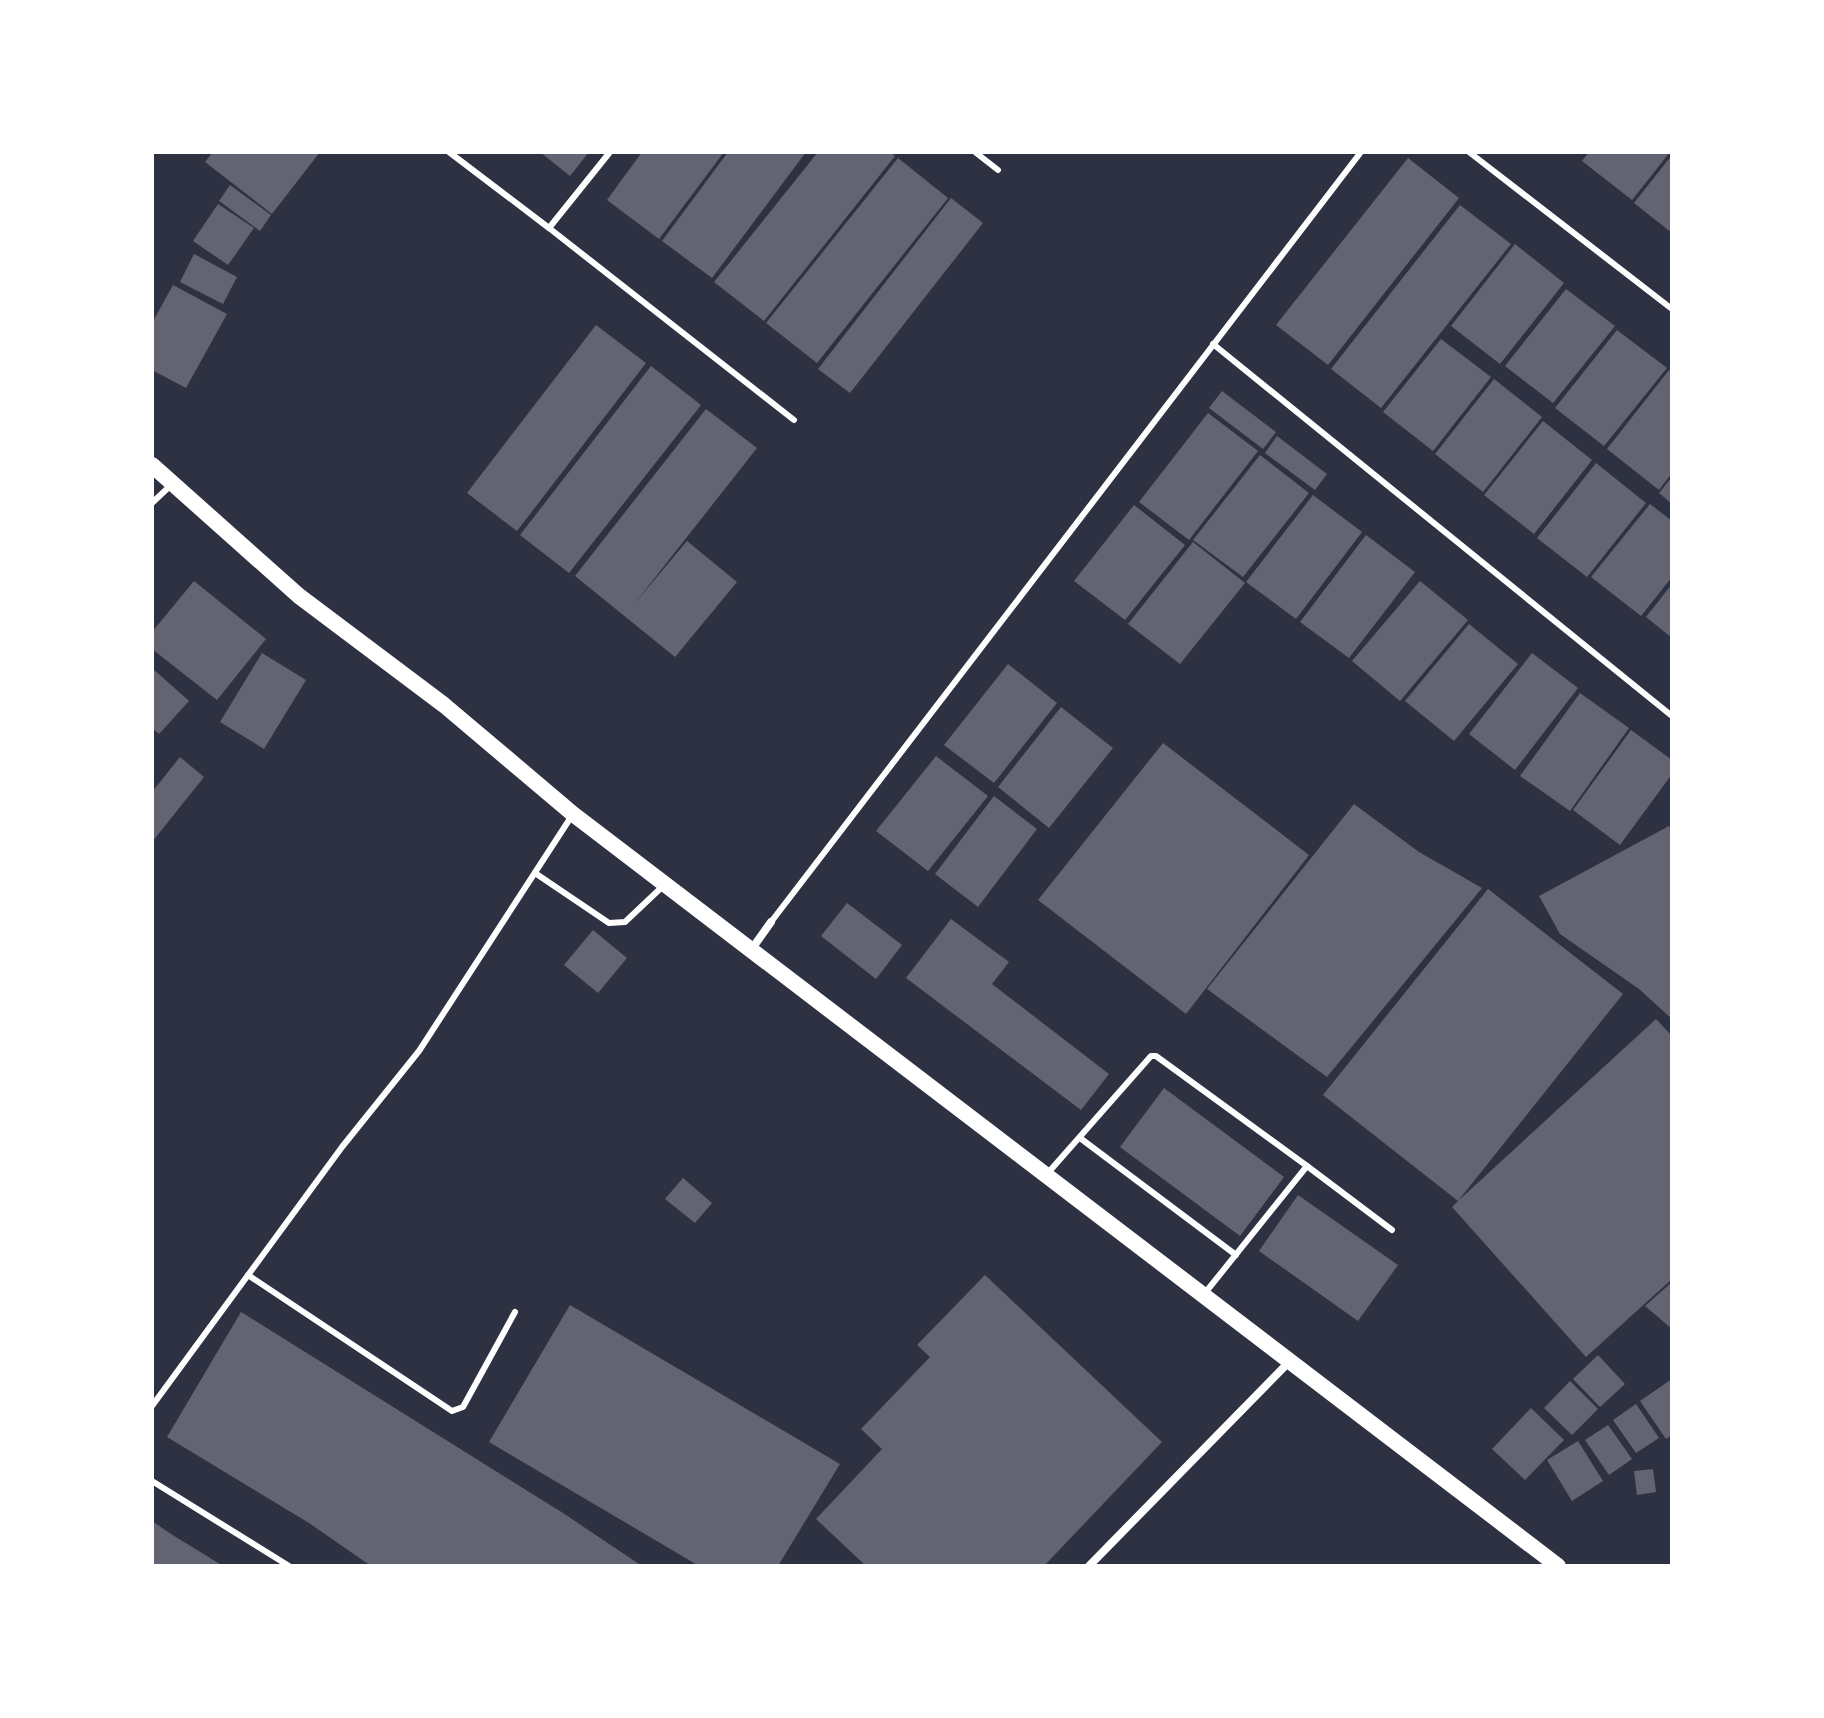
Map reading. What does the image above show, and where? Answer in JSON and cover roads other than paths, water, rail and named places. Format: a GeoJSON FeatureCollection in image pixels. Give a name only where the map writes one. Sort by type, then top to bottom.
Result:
{"type":"FeatureCollection","features":[{"type":"Feature","properties":{"kind":"main road"},"geometry":{"type":"LineString","coordinates":[[152,465],[299,596],[444,705],[573,814],[1558,1566]]}},
{"type":"Feature","properties":{"kind":"street"},"geometry":{"type":"LineString","coordinates":[[751,950],[771,922]]}},
{"type":"Feature","properties":{"kind":"street"},"geometry":{"type":"LineString","coordinates":[[1089,1566],[1289,1362]]}},
{"type":"Feature","properties":{"kind":"lane"},"geometry":{"type":"LineString","coordinates":[[449,152],[794,420]]}},
{"type":"Feature","properties":{"kind":"lane"},"geometry":{"type":"LineString","coordinates":[[549,228],[610,152]]}},
{"type":"Feature","properties":{"kind":"lane"},"geometry":{"type":"LineString","coordinates":[[975,152],[998,170]]}},
{"type":"Feature","properties":{"kind":"lane"},"geometry":{"type":"LineString","coordinates":[[771,922],[1361,152]]}},
{"type":"Feature","properties":{"kind":"lane"},"geometry":{"type":"LineString","coordinates":[[1469,152],[1672,309]]}},
{"type":"Feature","properties":{"kind":"lane"},"geometry":{"type":"LineString","coordinates":[[1213,344],[1672,716]]}},
{"type":"Feature","properties":{"kind":"lane"},"geometry":{"type":"LineString","coordinates":[[152,503],[173,483]]}},
{"type":"Feature","properties":{"kind":"lane"},"geometry":{"type":"LineString","coordinates":[[152,1406],[419,1051],[573,814]]}},
{"type":"Feature","properties":{"kind":"lane"},"geometry":{"type":"LineString","coordinates":[[535,873],[609,923],[618,924],[625,922],[665,884]]}},
{"type":"Feature","properties":{"kind":"lane"},"geometry":{"type":"LineString","coordinates":[[1047,1174],[1146,1059],[1156,1056],[1392,1230]]}},
{"type":"Feature","properties":{"kind":"lane"},"geometry":{"type":"LineString","coordinates":[[1080,1138],[1236,1255]]}},
{"type":"Feature","properties":{"kind":"lane"},"geometry":{"type":"LineString","coordinates":[[1204,1295],[1307,1166]]}},
{"type":"Feature","properties":{"kind":"lane"},"geometry":{"type":"LineString","coordinates":[[248,1275],[452,1411],[463,1407],[515,1312]]}},
{"type":"Feature","properties":{"kind":"lane"},"geometry":{"type":"LineString","coordinates":[[152,1481],[289,1566]]}}]}
